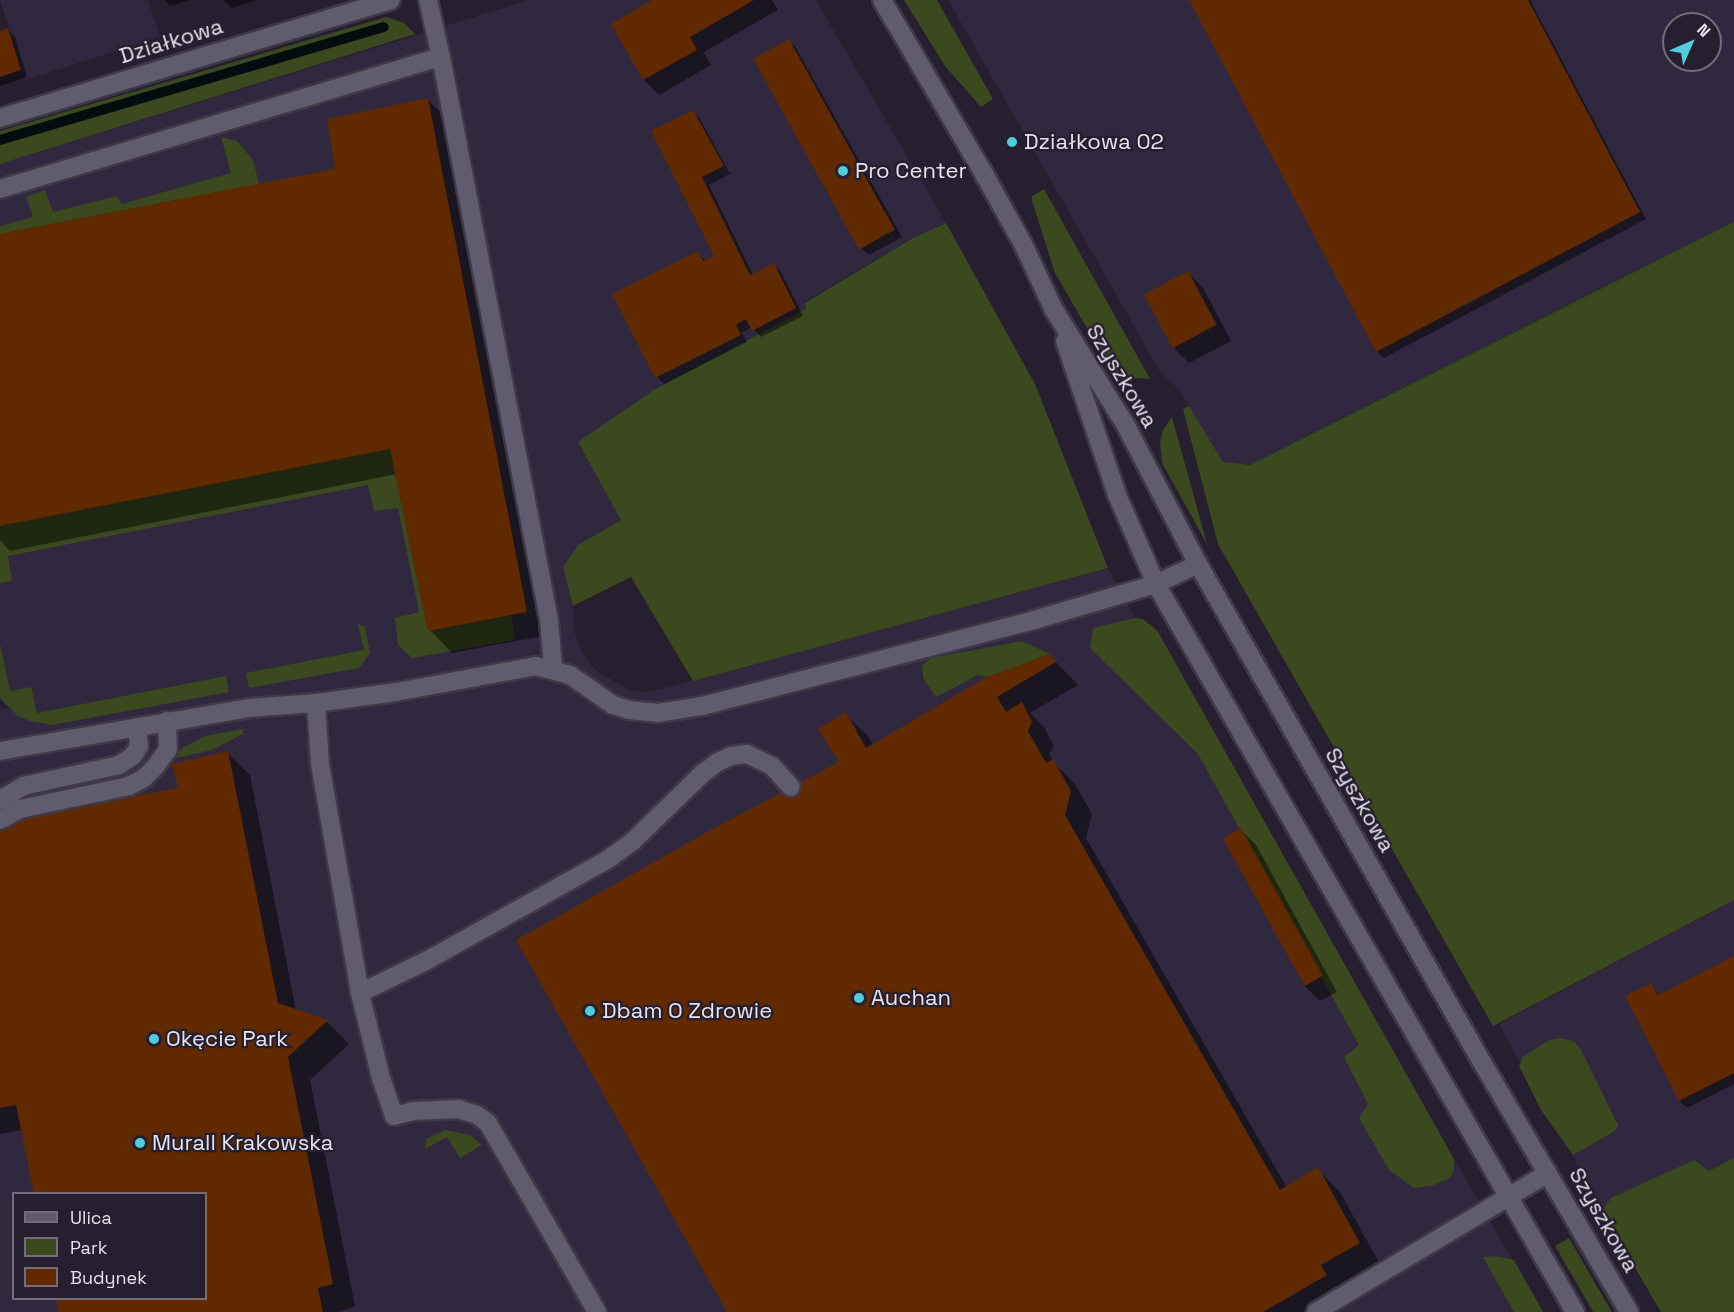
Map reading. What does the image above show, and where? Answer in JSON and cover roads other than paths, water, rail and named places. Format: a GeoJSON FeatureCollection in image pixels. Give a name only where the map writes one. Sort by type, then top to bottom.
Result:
{"type":"FeatureCollection","features":[{"type":"Feature","properties":{"kind":"street","name":"Działkowa"},"geometry":{"type":"LineString","coordinates":[[0,118],[391,0]]}},
{"type":"Feature","properties":{"kind":"street"},"geometry":{"type":"LineString","coordinates":[[428,0],[441,57],[549,620],[553,668]]}},
{"type":"Feature","properties":{"kind":"street","name":"Szyszkowa"},"geometry":{"type":"LineString","coordinates":[[882,0],[1023,244],[1054,310],[1117,495],[1156,584],[1575,1312]]}},
{"type":"Feature","properties":{"kind":"street"},"geometry":{"type":"LineString","coordinates":[[0,189],[441,57]]}},
{"type":"Feature","properties":{"kind":"street","name":"Szyszkowa"},"geometry":{"type":"LineString","coordinates":[[1054,310],[1125,424],[1198,564],[1629,1312]]}},
{"type":"Feature","properties":{"kind":"street"},"geometry":{"type":"LineString","coordinates":[[0,751],[248,708],[316,703],[396,692],[536,666],[553,668],[570,675],[613,705],[629,710],[658,713],[702,706],[1034,620],[1156,584],[1198,564]]}},
{"type":"Feature","properties":{"kind":"street"},"geometry":{"type":"LineString","coordinates":[[316,703],[320,764],[360,993],[381,1078],[394,1116],[414,1111],[459,1109],[477,1115],[488,1123],[597,1312]]}},
{"type":"Feature","properties":{"kind":"street"},"geometry":{"type":"LineString","coordinates":[[0,820],[20,809],[129,786],[144,778],[156,767],[168,748],[167,721]]}},
{"type":"Feature","properties":{"kind":"street"},"geometry":{"type":"LineString","coordinates":[[0,800],[23,786],[119,765],[133,756],[139,746],[137,727]]}},
{"type":"Feature","properties":{"kind":"street"},"geometry":{"type":"LineString","coordinates":[[360,993],[426,961],[607,860],[633,841],[703,773],[718,762],[731,756],[747,754],[772,766],[791,787]]}},
{"type":"Feature","properties":{"kind":"street"},"geometry":{"type":"LineString","coordinates":[[1316,1312],[1548,1173]]}},
{"type":"Feature","properties":{"kind":"waterway"},"geometry":{"type":"LineString","coordinates":[[0,140],[384,27]]}},
{"type":"Feature","properties":{"kind":"place","name":"Działkowa 02"},"geometry":{"type":"Point","coordinates":[1012,142]}},
{"type":"Feature","properties":{"kind":"place","name":"Pro Center"},"geometry":{"type":"Point","coordinates":[843,171]}},
{"type":"Feature","properties":{"kind":"place","name":"Auchan"},"geometry":{"type":"Point","coordinates":[859,998]}},
{"type":"Feature","properties":{"kind":"place","name":"Dbam O Zdrowie"},"geometry":{"type":"Point","coordinates":[590,1011]}},
{"type":"Feature","properties":{"kind":"place","name":"Okęcie Park"},"geometry":{"type":"Point","coordinates":[154,1039]}},
{"type":"Feature","properties":{"kind":"place","name":"Murall Krakowska"},"geometry":{"type":"Point","coordinates":[140,1143]}}]}
